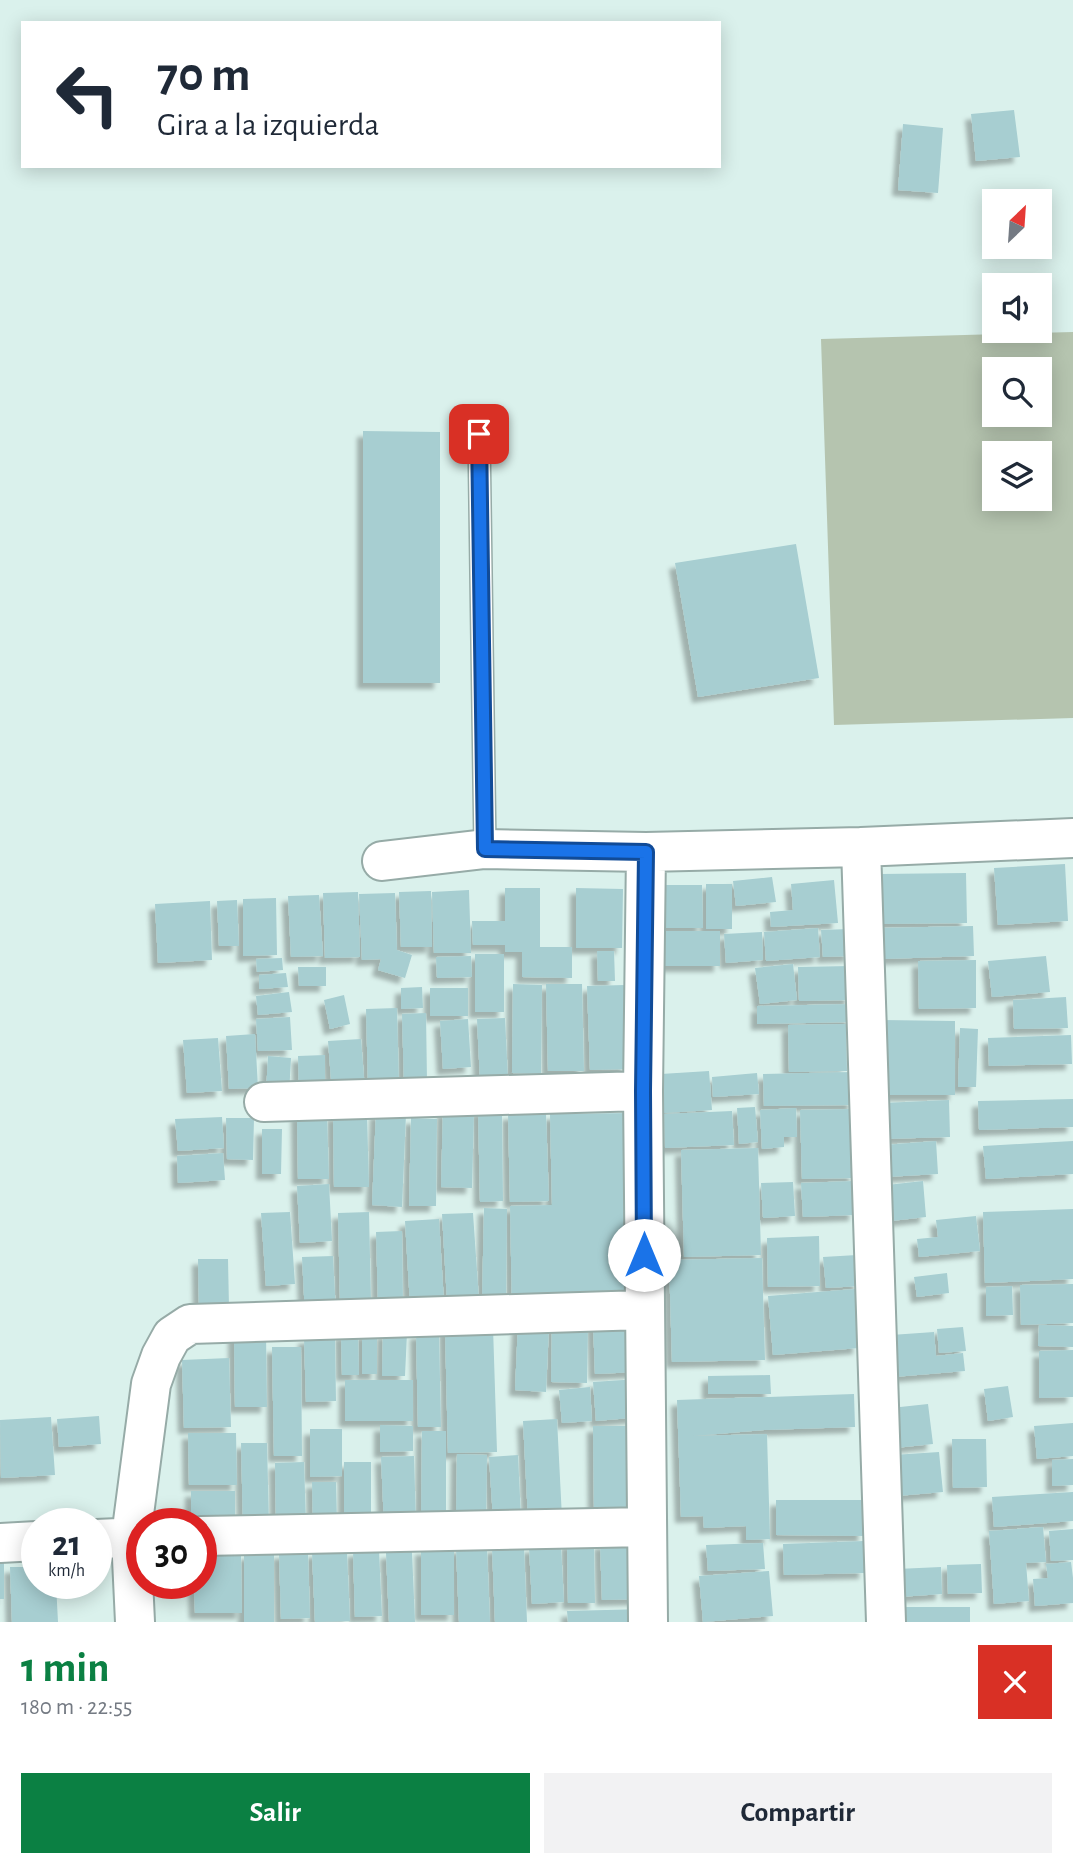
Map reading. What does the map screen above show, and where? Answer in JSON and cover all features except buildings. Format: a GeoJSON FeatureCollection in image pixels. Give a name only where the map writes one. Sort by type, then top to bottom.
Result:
{"type":"FeatureCollection","features":[{"type":"Feature","properties":{"kind":"street"},"geometry":{"type":"LineString","coordinates":[[382,861],[485,849],[646,852],[1073,838]]}},
{"type":"Feature","properties":{"kind":"street"},"geometry":{"type":"LineString","coordinates":[[861,847],[886,1622]]}},
{"type":"Feature","properties":{"kind":"street"},"geometry":{"type":"LineString","coordinates":[[646,852],[643,1091],[648,1622]]}},
{"type":"Feature","properties":{"kind":"street"},"geometry":{"type":"LineString","coordinates":[[264,1102],[643,1091]]}},
{"type":"Feature","properties":{"kind":"street"},"geometry":{"type":"LineString","coordinates":[[135,1622],[123,1538],[151,1384],[172,1336],[190,1324],[644,1310]]}},
{"type":"Feature","properties":{"kind":"street"},"geometry":{"type":"LineString","coordinates":[[217,1536],[647,1527]]}},
{"type":"Feature","properties":{"kind":"street"},"geometry":{"type":"LineString","coordinates":[[0,1543],[21,1542]]}},
{"type":"Feature","properties":{"kind":"lane"},"geometry":{"type":"LineString","coordinates":[[479,434],[485,849]]}},
{"type":"Feature","properties":{"kind":"green space"},"geometry":{"type":"Polygon","coordinates":[[[1073,332],[1073,718],[834,725],[821,339],[982,335],[982,343],[1052,343],[1052,333],[1073,332]]]}},
{"type":"Feature","properties":{"kind":"route"},"geometry":{"type":"LineString","coordinates":[[479,434],[485,849],[646,852],[644,1255]]}}]}
